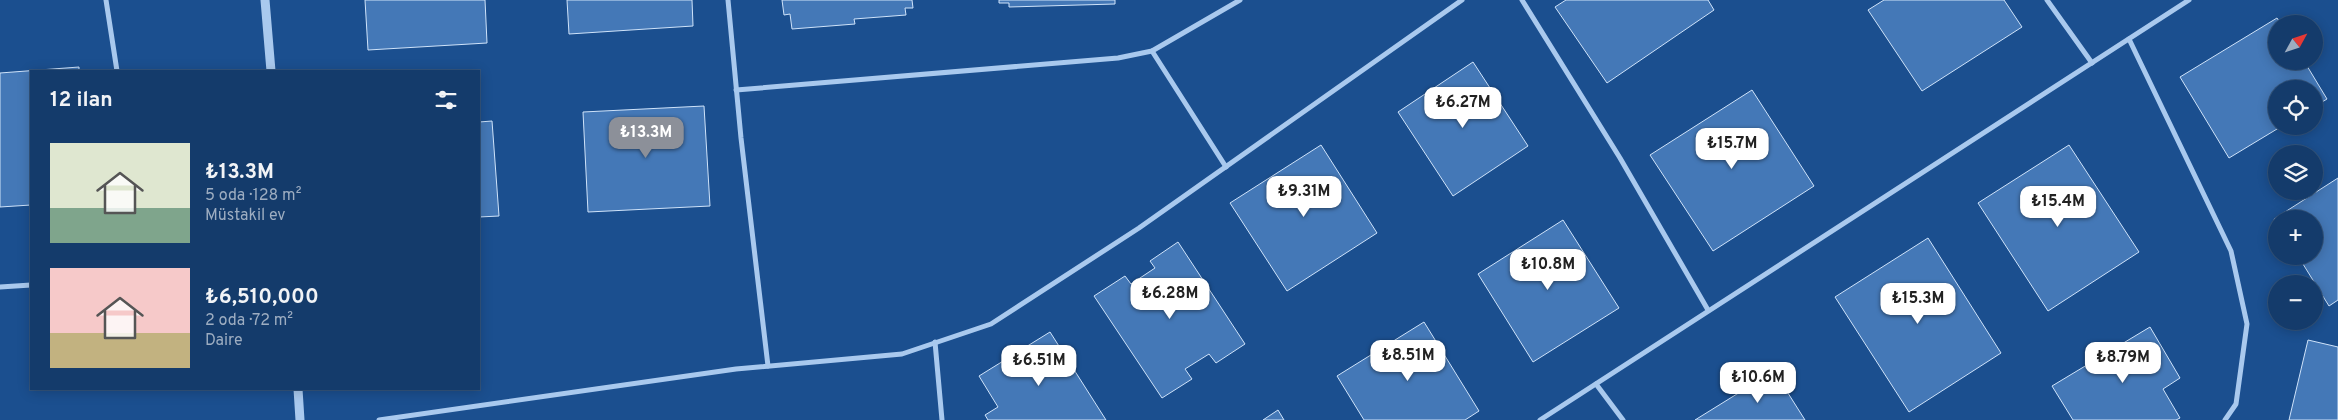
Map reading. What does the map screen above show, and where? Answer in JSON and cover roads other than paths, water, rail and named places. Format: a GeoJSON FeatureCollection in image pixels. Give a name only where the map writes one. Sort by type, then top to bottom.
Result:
{"type":"FeatureCollection","features":[{"type":"Feature","properties":{"kind":"street"},"geometry":{"type":"LineString","coordinates":[[106,0],[117,70]]}},
{"type":"Feature","properties":{"kind":"street"},"geometry":{"type":"LineString","coordinates":[[265,0],[271,70]]}},
{"type":"Feature","properties":{"kind":"street"},"geometry":{"type":"LineString","coordinates":[[728,0],[736,90],[768,366]]}},
{"type":"Feature","properties":{"kind":"street"},"geometry":{"type":"LineString","coordinates":[[736,90],[1118,58],[1152,51],[1240,0]]}},
{"type":"Feature","properties":{"kind":"street"},"geometry":{"type":"LineString","coordinates":[[379,420],[768,366],[902,354],[991,324],[1139,228],[1462,0]]}},
{"type":"Feature","properties":{"kind":"street"},"geometry":{"type":"LineString","coordinates":[[1522,0],[1620,158],[1708,310]]}},
{"type":"Feature","properties":{"kind":"street"},"geometry":{"type":"LineString","coordinates":[[2047,0],[2092,63]]}},
{"type":"Feature","properties":{"kind":"street"},"geometry":{"type":"LineString","coordinates":[[1540,420],[2189,0]]}},
{"type":"Feature","properties":{"kind":"street"},"geometry":{"type":"LineString","coordinates":[[2129,39],[2231,251],[2247,324],[2236,404],[2225,420]]}},
{"type":"Feature","properties":{"kind":"street"},"geometry":{"type":"LineString","coordinates":[[1152,51],[1226,167]]}},
{"type":"Feature","properties":{"kind":"street"},"geometry":{"type":"LineString","coordinates":[[0,287],[30,284]]}},
{"type":"Feature","properties":{"kind":"street"},"geometry":{"type":"LineString","coordinates":[[935,342],[942,420]]}},
{"type":"Feature","properties":{"kind":"street"},"geometry":{"type":"LineString","coordinates":[[1596,384],[1623,420]]}},
{"type":"Feature","properties":{"kind":"street"},"geometry":{"type":"LineString","coordinates":[[298,390],[300,420]]}}]}
